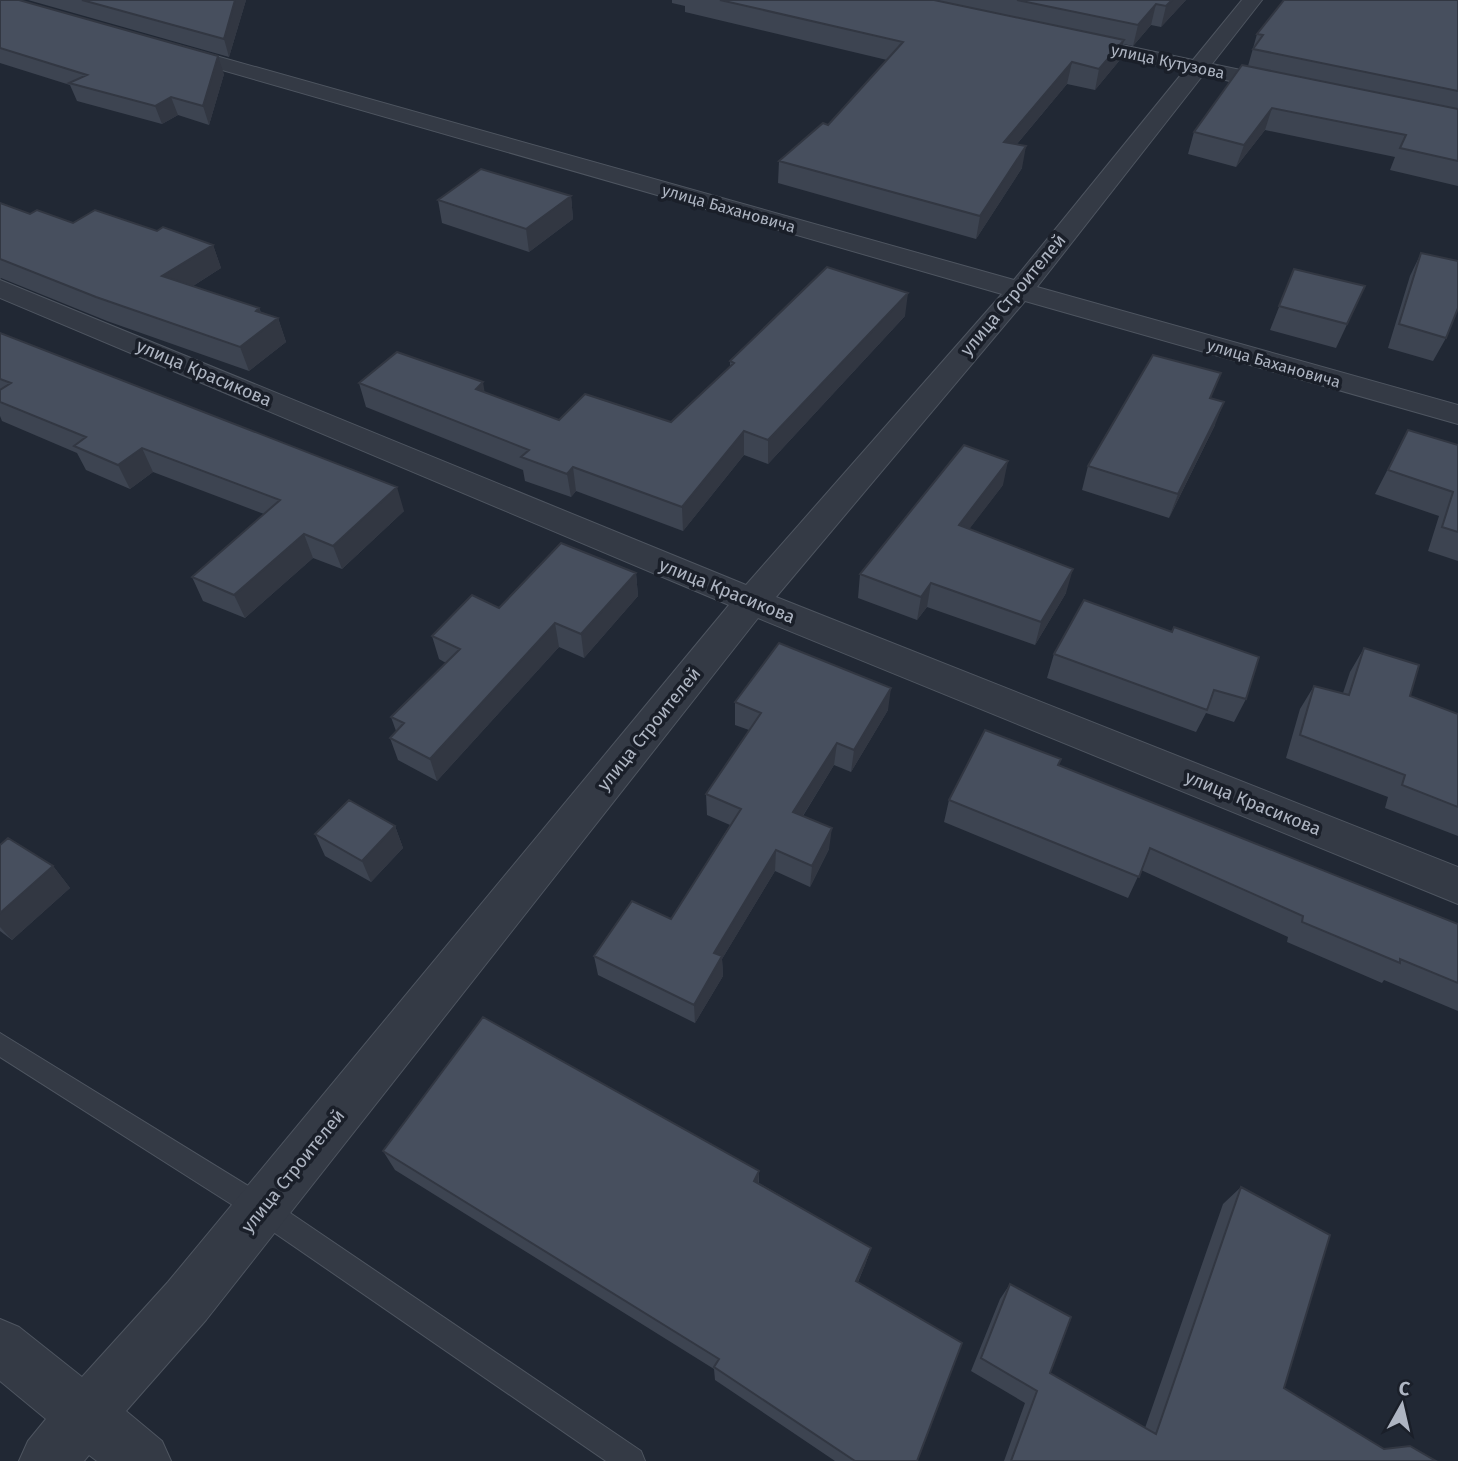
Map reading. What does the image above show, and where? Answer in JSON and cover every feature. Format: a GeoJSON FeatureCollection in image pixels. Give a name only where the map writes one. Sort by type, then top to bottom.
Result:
{"type":"FeatureCollection","features":[{"type":"Feature","properties":{"kind":"street","name":"улица Строителей"},"geometry":{"type":"LineString","coordinates":[[48,1461],[85,1415],[187,1301],[752,601],[1020,290],[1252,0]]}},
{"type":"Feature","properties":{"kind":"street","name":"улица Кутузова"},"geometry":{"type":"LineString","coordinates":[[1051,36],[1308,91]]}},
{"type":"Feature","properties":{"kind":"street","name":"улица Бахановича"},"geometry":{"type":"LineString","coordinates":[[148,43],[1458,415]]}},
{"type":"Feature","properties":{"kind":"street","name":"улица Красикова"},"geometry":{"type":"LineString","coordinates":[[0,288],[752,601],[1458,886]]}},
{"type":"Feature","properties":{"kind":"street"},"geometry":{"type":"LineString","coordinates":[[0,1346],[142,1461]]}},
{"type":"Feature","properties":{"kind":"lane"},"geometry":{"type":"LineString","coordinates":[[0,1044],[262,1209],[631,1461]]}},
{"type":"Feature","properties":{"kind":"building"},"geometry":{"type":"Polygon","coordinates":[[[0,0],[19,0],[218,56],[203,106],[171,97],[155,106],[69,83],[87,75],[0,48],[0,0]]]}},
{"type":"Feature","properties":{"kind":"building"},"geometry":{"type":"Polygon","coordinates":[[[82,0],[235,0],[224,39],[82,0]]]}},
{"type":"Feature","properties":{"kind":"building"},"geometry":{"type":"Polygon","coordinates":[[[720,0],[934,0],[1124,40],[1099,69],[1072,62],[1004,142],[1026,146],[980,216],[779,161],[823,123],[828,125],[903,42],[720,0]]]}},
{"type":"Feature","properties":{"kind":"building"},"geometry":{"type":"Polygon","coordinates":[[[1017,0],[1172,0],[1166,6],[1156,4],[1138,25],[1017,0]]]}},
{"type":"Feature","properties":{"kind":"building"},"geometry":{"type":"Polygon","coordinates":[[[1284,0],[1458,0],[1458,91],[1253,49],[1263,35],[1257,34],[1284,0]]]}},
{"type":"Feature","properties":{"kind":"building"},"geometry":{"type":"Polygon","coordinates":[[[1242,65],[1458,109],[1458,161],[1400,148],[1406,135],[1272,108],[1244,145],[1194,132],[1242,65]]]}},
{"type":"Feature","properties":{"kind":"building"},"geometry":{"type":"Polygon","coordinates":[[[481,169],[571,196],[526,229],[438,200],[481,169]]]}},
{"type":"Feature","properties":{"kind":"building"},"geometry":{"type":"Polygon","coordinates":[[[0,203],[30,214],[37,210],[73,223],[95,210],[157,231],[163,227],[213,245],[162,276],[259,308],[256,311],[278,318],[240,347],[96,297],[0,259],[0,203]]]}},
{"type":"Feature","properties":{"kind":"building"},"geometry":{"type":"Polygon","coordinates":[[[1421,253],[1458,261],[1458,308],[1446,338],[1399,324],[1421,253]]]}},
{"type":"Feature","properties":{"kind":"building"},"geometry":{"type":"Polygon","coordinates":[[[827,267],[908,293],[768,440],[744,431],[682,507],[573,467],[567,474],[521,457],[529,450],[359,383],[397,352],[483,382],[476,389],[559,420],[585,394],[671,422],[734,363],[730,361],[827,267]]]}},
{"type":"Feature","properties":{"kind":"building"},"geometry":{"type":"Polygon","coordinates":[[[1294,269],[1365,286],[1347,324],[1279,306],[1294,269]]]}},
{"type":"Feature","properties":{"kind":"building"},"geometry":{"type":"Polygon","coordinates":[[[0,333],[397,487],[333,546],[304,534],[234,595],[192,577],[280,500],[142,448],[118,465],[74,446],[86,437],[0,402],[0,390],[11,383],[0,379],[0,333]]]}},
{"type":"Feature","properties":{"kind":"building"},"geometry":{"type":"Polygon","coordinates":[[[1153,355],[1221,373],[1210,398],[1224,402],[1178,494],[1088,466],[1153,355]]]}},
{"type":"Feature","properties":{"kind":"building"},"geometry":{"type":"Polygon","coordinates":[[[1408,430],[1458,445],[1458,532],[1442,527],[1453,492],[1388,470],[1408,430]]]}},
{"type":"Feature","properties":{"kind":"building"},"geometry":{"type":"Polygon","coordinates":[[[964,445],[1008,461],[959,525],[1073,569],[1041,622],[931,583],[921,597],[860,574],[964,445]]]}},
{"type":"Feature","properties":{"kind":"building"},"geometry":{"type":"Polygon","coordinates":[[[561,543],[636,573],[581,634],[555,623],[430,759],[390,738],[404,723],[391,717],[460,649],[432,636],[472,595],[499,608],[561,543]]]}},
{"type":"Feature","properties":{"kind":"building"},"geometry":{"type":"Polygon","coordinates":[[[1084,600],[1172,632],[1174,627],[1259,657],[1246,699],[1214,690],[1207,710],[1054,654],[1084,600]]]}},
{"type":"Feature","properties":{"kind":"building"},"geometry":{"type":"Polygon","coordinates":[[[779,643],[891,688],[854,750],[837,743],[793,812],[832,828],[812,866],[776,850],[714,953],[722,956],[694,1005],[594,956],[632,901],[671,919],[741,809],[706,794],[761,713],[735,702],[779,643]]]}},
{"type":"Feature","properties":{"kind":"building"},"geometry":{"type":"Polygon","coordinates":[[[1364,648],[1419,665],[1410,696],[1458,714],[1458,807],[1402,785],[1405,775],[1300,735],[1314,686],[1349,695],[1364,648]]]}},
{"type":"Feature","properties":{"kind":"building"},"geometry":{"type":"Polygon","coordinates":[[[985,730],[1061,759],[1058,765],[1458,924],[1458,983],[1400,959],[1400,963],[1302,922],[1303,916],[1150,848],[1139,877],[949,800],[985,730]]]}},
{"type":"Feature","properties":{"kind":"building"},"geometry":{"type":"Polygon","coordinates":[[[349,800],[395,826],[362,861],[315,834],[349,800]]]}},
{"type":"Feature","properties":{"kind":"building"},"geometry":{"type":"Polygon","coordinates":[[[8,838],[53,866],[0,913],[0,845],[8,838]]]}},
{"type":"Feature","properties":{"kind":"building"},"geometry":{"type":"Polygon","coordinates":[[[483,1017],[759,1171],[754,1181],[871,1248],[856,1281],[962,1343],[917,1461],[855,1461],[714,1367],[719,1359],[383,1151],[483,1017]]]}},
{"type":"Feature","properties":{"kind":"building"},"geometry":{"type":"Polygon","coordinates":[[[1241,1187],[1330,1235],[1284,1388],[1384,1449],[1410,1446],[1436,1461],[1011,1461],[1037,1391],[981,1358],[1010,1284],[1071,1317],[1050,1373],[1156,1434],[1241,1187]]]}}]}
